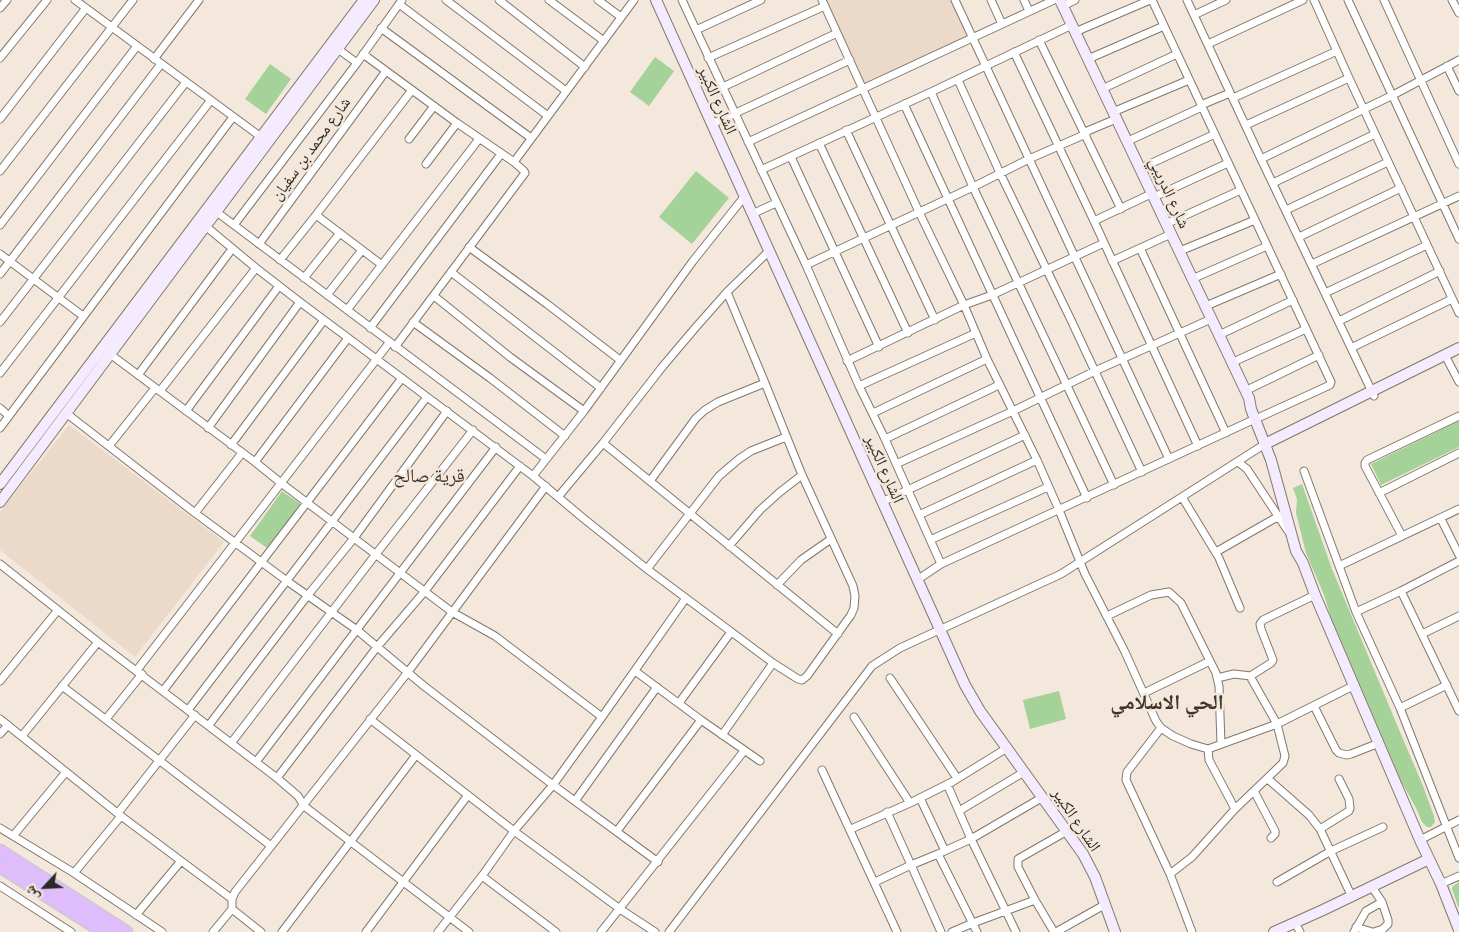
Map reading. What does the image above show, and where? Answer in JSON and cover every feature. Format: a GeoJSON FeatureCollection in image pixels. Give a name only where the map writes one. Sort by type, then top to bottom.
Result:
{"type":"FeatureCollection","features":[{"type":"Feature","properties":{"kind":"highway"},"geometry":{"type":"LineString","coordinates":[[0,851],[126,932]]}},
{"type":"Feature","properties":{"kind":"highway"},"geometry":{"type":"LineString","coordinates":[[0,866],[104,932]]}},
{"type":"Feature","properties":{"kind":"street"},"geometry":{"type":"LineString","coordinates":[[0,8],[6,0]]}},
{"type":"Feature","properties":{"kind":"street"},"geometry":{"type":"LineString","coordinates":[[0,58],[47,0]]}},
{"type":"Feature","properties":{"kind":"street"},"geometry":{"type":"LineString","coordinates":[[75,0],[261,137]]}},
{"type":"Feature","properties":{"kind":"street"},"geometry":{"type":"LineString","coordinates":[[0,171],[132,0]]}},
{"type":"Feature","properties":{"kind":"street"},"geometry":{"type":"LineString","coordinates":[[154,59],[199,0]]}},
{"type":"Feature","properties":{"kind":"street"},"geometry":{"type":"LineString","coordinates":[[213,209],[261,137],[364,0]]}},
{"type":"Feature","properties":{"kind":"street"},"geometry":{"type":"LineString","coordinates":[[0,484],[374,0]]}},
{"type":"Feature","properties":{"kind":"street"},"geometry":{"type":"LineString","coordinates":[[446,0],[566,91]]}},
{"type":"Feature","properties":{"kind":"street"},"geometry":{"type":"LineString","coordinates":[[499,0],[585,67]]}},
{"type":"Feature","properties":{"kind":"street"},"geometry":{"type":"LineString","coordinates":[[549,0],[604,42]]}},
{"type":"Feature","properties":{"kind":"street"},"geometry":{"type":"LineString","coordinates":[[598,0],[621,18]]}},
{"type":"Feature","properties":{"kind":"street"},"geometry":{"type":"LineString","coordinates":[[514,162],[634,0]]}},
{"type":"Feature","properties":{"kind":"street","name":"الشارع الكبير"},"geometry":{"type":"LineString","coordinates":[[656,0],[965,685],[980,711],[1083,854],[1095,877],[1115,932]]}},
{"type":"Feature","properties":{"kind":"street"},"geometry":{"type":"LineString","coordinates":[[696,30],[761,0]]}},
{"type":"Feature","properties":{"kind":"street"},"geometry":{"type":"LineString","coordinates":[[955,0],[1169,459]]}},
{"type":"Feature","properties":{"kind":"street"},"geometry":{"type":"LineString","coordinates":[[991,0],[1002,24]]}},
{"type":"Feature","properties":{"kind":"street"},"geometry":{"type":"LineString","coordinates":[[1024,0],[1029,11]]}},
{"type":"Feature","properties":{"kind":"street"},"geometry":{"type":"LineString","coordinates":[[748,142],[1029,11],[1059,2],[1075,0]]}},
{"type":"Feature","properties":{"kind":"street"},"geometry":{"type":"LineString","coordinates":[[761,170],[958,80],[1039,40],[1151,0],[1331,382],[1330,385],[941,564],[918,580]]}},
{"type":"Feature","properties":{"kind":"street"},"geometry":{"type":"LineString","coordinates":[[1187,0],[1373,394]]}},
{"type":"Feature","properties":{"kind":"street"},"geometry":{"type":"LineString","coordinates":[[1194,14],[1226,0]]}},
{"type":"Feature","properties":{"kind":"street"},"geometry":{"type":"LineString","coordinates":[[1208,44],[1303,0]]}},
{"type":"Feature","properties":{"kind":"street"},"geometry":{"type":"LineString","coordinates":[[1314,0],[1459,312]]}},
{"type":"Feature","properties":{"kind":"street"},"geometry":{"type":"LineString","coordinates":[[1348,0],[1459,239]]}},
{"type":"Feature","properties":{"kind":"street"},"geometry":{"type":"LineString","coordinates":[[1384,0],[1459,164]]}},
{"type":"Feature","properties":{"kind":"street"},"geometry":{"type":"LineString","coordinates":[[1452,0],[1459,13]]}},
{"type":"Feature","properties":{"kind":"street"},"geometry":{"type":"LineString","coordinates":[[684,1],[708,58],[806,265],[858,386],[885,439],[941,564]]}},
{"type":"Feature","properties":{"kind":"street"},"geometry":{"type":"LineString","coordinates":[[234,225],[401,2],[548,116]]}},
{"type":"Feature","properties":{"kind":"street","name":"شارع الدريبي"},"geometry":{"type":"LineString","coordinates":[[1059,2],[1074,28],[1154,195],[1218,336],[1247,395],[1255,407],[1267,446]]}},
{"type":"Feature","properties":{"kind":"street"},"geometry":{"type":"LineString","coordinates":[[708,58],[823,3],[987,359],[1037,460],[1088,581],[1161,728],[1173,736],[1208,749],[1277,724],[1355,686]]}},
{"type":"Feature","properties":{"kind":"street"},"geometry":{"type":"LineString","coordinates":[[0,119],[86,8]]}},
{"type":"Feature","properties":{"kind":"street"},"geometry":{"type":"LineString","coordinates":[[1088,60],[1164,26]]}},
{"type":"Feature","properties":{"kind":"street"},"geometry":{"type":"LineString","coordinates":[[381,28],[532,138]]}},
{"type":"Feature","properties":{"kind":"street"},"geometry":{"type":"LineString","coordinates":[[723,87],[837,33]]}},
{"type":"Feature","properties":{"kind":"street"},"geometry":{"type":"LineString","coordinates":[[1039,40],[1121,209]]}},
{"type":"Feature","properties":{"kind":"street"},"geometry":{"type":"LineString","coordinates":[[0,225],[137,46]]}},
{"type":"Feature","properties":{"kind":"street"},"geometry":{"type":"LineString","coordinates":[[338,49],[357,63]]}},
{"type":"Feature","properties":{"kind":"street"},"geometry":{"type":"LineString","coordinates":[[1128,141],[1201,106],[1231,96],[1337,51]]}},
{"type":"Feature","properties":{"kind":"street"},"geometry":{"type":"LineString","coordinates":[[1014,52],[1198,446]]}},
{"type":"Feature","properties":{"kind":"street"},"geometry":{"type":"LineString","coordinates":[[106,719],[281,483],[376,359],[392,345],[434,296],[525,173],[514,162],[363,54]]}},
{"type":"Feature","properties":{"kind":"street"},"geometry":{"type":"LineString","coordinates":[[1102,89],[1177,54]]}},
{"type":"Feature","properties":{"kind":"street"},"geometry":{"type":"LineString","coordinates":[[712,124],[850,60]]}},
{"type":"Feature","properties":{"kind":"street"},"geometry":{"type":"LineString","coordinates":[[1261,158],[1364,109],[1459,60]]}},
{"type":"Feature","properties":{"kind":"street"},"geometry":{"type":"LineString","coordinates":[[0,274],[161,64]]}},
{"type":"Feature","properties":{"kind":"street"},"geometry":{"type":"LineString","coordinates":[[1447,66],[1459,91]]}},
{"type":"Feature","properties":{"kind":"street","name":"شارع محمد بن سفيان"},"geometry":{"type":"LineString","coordinates":[[259,244],[386,71]]}},
{"type":"Feature","properties":{"kind":"street"},"geometry":{"type":"LineString","coordinates":[[1246,125],[1349,78]]}},
{"type":"Feature","properties":{"kind":"street"},"geometry":{"type":"LineString","coordinates":[[958,80],[1142,472]]}},
{"type":"Feature","properties":{"kind":"street"},"geometry":{"type":"LineString","coordinates":[[806,265],[1059,146],[1189,80]]}},
{"type":"Feature","properties":{"kind":"street"},"geometry":{"type":"LineString","coordinates":[[0,322],[186,82]]}},
{"type":"Feature","properties":{"kind":"street"},"geometry":{"type":"LineString","coordinates":[[280,260],[412,90]]}},
{"type":"Feature","properties":{"kind":"street"},"geometry":{"type":"LineString","coordinates":[[931,92],[1114,485]]}},
{"type":"Feature","properties":{"kind":"street"},"geometry":{"type":"LineString","coordinates":[[0,373],[212,100]]}},
{"type":"Feature","properties":{"kind":"street"},"geometry":{"type":"LineString","coordinates":[[904,104],[1087,498]]}},
{"type":"Feature","properties":{"kind":"street"},"geometry":{"type":"LineString","coordinates":[[409,139],[434,106]]}},
{"type":"Feature","properties":{"kind":"street"},"geometry":{"type":"LineString","coordinates":[[0,428],[233,117]]}},
{"type":"Feature","properties":{"kind":"street"},"geometry":{"type":"LineString","coordinates":[[426,164],[457,123]]}},
{"type":"Feature","properties":{"kind":"street"},"geometry":{"type":"LineString","coordinates":[[846,130],[935,320]]}},
{"type":"Feature","properties":{"kind":"street"},"geometry":{"type":"LineString","coordinates":[[1141,168],[1215,134]]}},
{"type":"Feature","properties":{"kind":"street"},"geometry":{"type":"LineString","coordinates":[[1273,183],[1375,134]]}},
{"type":"Feature","properties":{"kind":"street"},"geometry":{"type":"LineString","coordinates":[[346,310],[479,138]]}},
{"type":"Feature","properties":{"kind":"street"},"geometry":{"type":"LineString","coordinates":[[819,143],[908,333]]}},
{"type":"Feature","properties":{"kind":"street"},"geometry":{"type":"LineString","coordinates":[[370,328],[501,154]]}},
{"type":"Feature","properties":{"kind":"street"},"geometry":{"type":"LineString","coordinates":[[790,157],[879,347]]}},
{"type":"Feature","properties":{"kind":"street"},"geometry":{"type":"LineString","coordinates":[[1286,210],[1388,162]]}},
{"type":"Feature","properties":{"kind":"street"},"geometry":{"type":"LineString","coordinates":[[1094,221],[1228,163]]}},
{"type":"Feature","properties":{"kind":"street"},"geometry":{"type":"LineString","coordinates":[[1299,237],[1401,188]]}},
{"type":"Feature","properties":{"kind":"street"},"geometry":{"type":"LineString","coordinates":[[1166,224],[1241,190]]}},
{"type":"Feature","properties":{"kind":"street"},"geometry":{"type":"LineString","coordinates":[[1312,264],[1459,196]]}},
{"type":"Feature","properties":{"kind":"street"},"geometry":{"type":"LineString","coordinates":[[533,476],[584,411],[693,261],[744,197]]}},
{"type":"Feature","properties":{"kind":"street"},"geometry":{"type":"LineString","coordinates":[[752,214],[776,203]]}},
{"type":"Feature","properties":{"kind":"street"},"geometry":{"type":"LineString","coordinates":[[213,209],[546,459]]}},
{"type":"Feature","properties":{"kind":"street"},"geometry":{"type":"LineString","coordinates":[[316,215],[382,265]]}},
{"type":"Feature","properties":{"kind":"street"},"geometry":{"type":"LineString","coordinates":[[1180,251],[1255,220]]}},
{"type":"Feature","properties":{"kind":"street"},"geometry":{"type":"LineString","coordinates":[[202,223],[279,286],[496,447],[647,569],[773,663],[802,680],[807,676],[851,615],[855,596],[853,586],[802,475],[727,292]]}},
{"type":"Feature","properties":{"kind":"street"},"geometry":{"type":"LineString","coordinates":[[0,502],[110,354],[202,223]]}},
{"type":"Feature","properties":{"kind":"street"},"geometry":{"type":"LineString","coordinates":[[304,278],[340,233]]}},
{"type":"Feature","properties":{"kind":"street"},"geometry":{"type":"LineString","coordinates":[[1112,261],[1171,234]]}},
{"type":"Feature","properties":{"kind":"street"},"geometry":{"type":"LineString","coordinates":[[847,361],[1104,243]]}},
{"type":"Feature","properties":{"kind":"street"},"geometry":{"type":"LineString","coordinates":[[1325,293],[1427,245]]}},
{"type":"Feature","properties":{"kind":"street"},"geometry":{"type":"LineString","coordinates":[[1192,279],[1267,246]]}},
{"type":"Feature","properties":{"kind":"street"},"geometry":{"type":"LineString","coordinates":[[469,248],[620,360]]}},
{"type":"Feature","properties":{"kind":"street"},"geometry":{"type":"LineString","coordinates":[[1140,248],[1226,433]]}},
{"type":"Feature","properties":{"kind":"street"},"geometry":{"type":"LineString","coordinates":[[138,375],[232,249]]}},
{"type":"Feature","properties":{"kind":"street"},"geometry":{"type":"LineString","coordinates":[[327,295],[362,250]]}},
{"type":"Feature","properties":{"kind":"street"},"geometry":{"type":"LineString","coordinates":[[558,497],[663,366],[727,292],[769,251]]}},
{"type":"Feature","properties":{"kind":"street"},"geometry":{"type":"LineString","coordinates":[[0,254],[83,316]]}},
{"type":"Feature","properties":{"kind":"street"},"geometry":{"type":"LineString","coordinates":[[109,446],[256,268]]}},
{"type":"Feature","properties":{"kind":"street"},"geometry":{"type":"LineString","coordinates":[[451,272],[601,388]]}},
{"type":"Feature","properties":{"kind":"street"},"geometry":{"type":"LineString","coordinates":[[1339,321],[1440,272]]}},
{"type":"Feature","properties":{"kind":"street"},"geometry":{"type":"LineString","coordinates":[[1206,306],[1281,274]]}},
{"type":"Feature","properties":{"kind":"street"},"geometry":{"type":"LineString","coordinates":[[186,411],[279,286]]}},
{"type":"Feature","properties":{"kind":"street"},"geometry":{"type":"LineString","coordinates":[[434,296],[584,411]]}},
{"type":"Feature","properties":{"kind":"street"},"geometry":{"type":"LineString","coordinates":[[1351,348],[1452,299]]}},
{"type":"Feature","properties":{"kind":"street"},"geometry":{"type":"LineString","coordinates":[[1218,336],[1293,300]]}},
{"type":"Feature","properties":{"kind":"street"},"geometry":{"type":"LineString","coordinates":[[208,428],[300,302]]}},
{"type":"Feature","properties":{"kind":"street"},"geometry":{"type":"LineString","coordinates":[[896,464],[1211,319]]}},
{"type":"Feature","properties":{"kind":"street"},"geometry":{"type":"LineString","coordinates":[[231,445],[324,320]]}},
{"type":"Feature","properties":{"kind":"street"},"geometry":{"type":"LineString","coordinates":[[413,322],[565,436]]}},
{"type":"Feature","properties":{"kind":"street"},"geometry":{"type":"LineString","coordinates":[[1232,363],[1306,329]]}},
{"type":"Feature","properties":{"kind":"street"},"geometry":{"type":"LineString","coordinates":[[858,386],[976,333]]}},
{"type":"Feature","properties":{"kind":"street"},"geometry":{"type":"LineString","coordinates":[[255,462],[348,338]]}},
{"type":"Feature","properties":{"kind":"street"},"geometry":{"type":"LineString","coordinates":[[1373,394],[1459,348]]}},
{"type":"Feature","properties":{"kind":"street"},"geometry":{"type":"LineString","coordinates":[[110,354],[452,612],[495,636],[602,717]]}},
{"type":"Feature","properties":{"kind":"street"},"geometry":{"type":"LineString","coordinates":[[1247,395],[1318,355]]}},
{"type":"Feature","properties":{"kind":"street"},"geometry":{"type":"LineString","coordinates":[[668,932],[872,666],[893,652],[1036,587],[1080,563],[1182,497],[1267,446],[1373,394],[1459,355]]}},
{"type":"Feature","properties":{"kind":"street"},"geometry":{"type":"LineString","coordinates":[[872,413],[987,359]]}},
{"type":"Feature","properties":{"kind":"street"},"geometry":{"type":"LineString","coordinates":[[1448,360],[1459,382]]}},
{"type":"Feature","properties":{"kind":"street"},"geometry":{"type":"LineString","coordinates":[[163,691],[402,378]]}},
{"type":"Feature","properties":{"kind":"street"},"geometry":{"type":"LineString","coordinates":[[650,481],[696,418],[705,410],[718,402],[765,383]]}},
{"type":"Feature","properties":{"kind":"street"},"geometry":{"type":"LineString","coordinates":[[885,439],[999,384]]}},
{"type":"Feature","properties":{"kind":"street"},"geometry":{"type":"LineString","coordinates":[[74,873],[161,760],[286,580],[427,397]]}},
{"type":"Feature","properties":{"kind":"street"},"geometry":{"type":"LineString","coordinates":[[0,408],[9,416]]}},
{"type":"Feature","properties":{"kind":"street"},"geometry":{"type":"LineString","coordinates":[[209,725],[354,538],[447,411]]}},
{"type":"Feature","properties":{"kind":"street"},"geometry":{"type":"LineString","coordinates":[[66,413],[195,513],[357,630],[424,686],[658,862]]}},
{"type":"Feature","properties":{"kind":"street"},"geometry":{"type":"LineString","coordinates":[[1402,536],[1365,466],[1367,460],[1459,416]]}},
{"type":"Feature","properties":{"kind":"street"},"geometry":{"type":"LineString","coordinates":[[232,742],[473,430]]}},
{"type":"Feature","properties":{"kind":"street"},"geometry":{"type":"LineString","coordinates":[[882,502],[1025,435]]}},
{"type":"Feature","properties":{"kind":"street"},"geometry":{"type":"LineString","coordinates":[[647,569],[729,467],[751,452],[786,437]]}},
{"type":"Feature","properties":{"kind":"street"},"geometry":{"type":"LineString","coordinates":[[603,443],[838,634]]}},
{"type":"Feature","properties":{"kind":"street"},"geometry":{"type":"LineString","coordinates":[[1267,446],[1296,551],[1303,563],[1459,930]]}},
{"type":"Feature","properties":{"kind":"street"},"geometry":{"type":"LineString","coordinates":[[1267,446],[1302,549],[1303,563]]}},
{"type":"Feature","properties":{"kind":"street"},"geometry":{"type":"LineString","coordinates":[[256,762],[496,447]]}},
{"type":"Feature","properties":{"kind":"street"},"geometry":{"type":"LineString","coordinates":[[195,513],[242,453]]}},
{"type":"Feature","properties":{"kind":"street"},"geometry":{"type":"LineString","coordinates":[[1379,493],[1459,453]]}},
{"type":"Feature","properties":{"kind":"street"},"geometry":{"type":"LineString","coordinates":[[919,515],[1037,460]]}},
{"type":"Feature","properties":{"kind":"street"},"geometry":{"type":"LineString","coordinates":[[1238,462],[1247,469],[1292,537]]}},
{"type":"Feature","properties":{"kind":"street"},"geometry":{"type":"LineString","coordinates":[[278,778],[377,647],[425,591],[520,466]]}},
{"type":"Feature","properties":{"kind":"street"},"geometry":{"type":"LineString","coordinates":[[1304,471],[1356,612],[1400,708],[1459,858]]}},
{"type":"Feature","properties":{"kind":"street"},"geometry":{"type":"LineString","coordinates":[[729,546],[760,510],[802,475]]}},
{"type":"Feature","properties":{"kind":"street"},"geometry":{"type":"LineString","coordinates":[[213,932],[232,908],[232,898],[235,892],[408,672],[546,486]]}},
{"type":"Feature","properties":{"kind":"street"},"geometry":{"type":"LineString","coordinates":[[930,540],[1048,487]]}},
{"type":"Feature","properties":{"kind":"street"},"geometry":{"type":"LineString","coordinates":[[1182,497],[1216,552],[1240,608]]}},
{"type":"Feature","properties":{"kind":"street"},"geometry":{"type":"LineString","coordinates":[[1339,566],[1459,510]]}},
{"type":"Feature","properties":{"kind":"street"},"geometry":{"type":"LineString","coordinates":[[1216,552],[1279,516]]}},
{"type":"Feature","properties":{"kind":"street"},"geometry":{"type":"LineString","coordinates":[[1441,519],[1459,555]]}},
{"type":"Feature","properties":{"kind":"street"},"geometry":{"type":"LineString","coordinates":[[778,585],[802,560],[831,539]]}},
{"type":"Feature","properties":{"kind":"street"},"geometry":{"type":"LineString","coordinates":[[1356,612],[1402,591],[1459,561]]}},
{"type":"Feature","properties":{"kind":"street"},"geometry":{"type":"LineString","coordinates":[[0,564],[98,642],[278,778],[298,796],[304,806],[469,932]]}},
{"type":"Feature","properties":{"kind":"street"},"geometry":{"type":"LineString","coordinates":[[1402,591],[1459,711]]}},
{"type":"Feature","properties":{"kind":"street"},"geometry":{"type":"LineString","coordinates":[[1107,616],[1151,595],[1169,592],[1181,603],[1218,678],[1221,744]]}},
{"type":"Feature","properties":{"kind":"street"},"geometry":{"type":"LineString","coordinates":[[1218,678],[1234,674],[1251,676],[1271,663],[1273,660],[1260,624],[1263,620],[1315,595]]}},
{"type":"Feature","properties":{"kind":"street"},"geometry":{"type":"LineString","coordinates":[[438,932],[602,717],[686,598]]}},
{"type":"Feature","properties":{"kind":"street"},"geometry":{"type":"LineString","coordinates":[[0,681],[58,610]]}},
{"type":"Feature","properties":{"kind":"street"},"geometry":{"type":"LineString","coordinates":[[1422,634],[1459,616]]}},
{"type":"Feature","properties":{"kind":"street"},"geometry":{"type":"LineString","coordinates":[[679,703],[731,632]]}},
{"type":"Feature","properties":{"kind":"street"},"geometry":{"type":"LineString","coordinates":[[22,736],[98,642]]}},
{"type":"Feature","properties":{"kind":"street"},"geometry":{"type":"LineString","coordinates":[[1144,693],[1210,661]]}},
{"type":"Feature","properties":{"kind":"street"},"geometry":{"type":"LineString","coordinates":[[722,734],[773,663]]}},
{"type":"Feature","properties":{"kind":"street"},"geometry":{"type":"LineString","coordinates":[[635,671],[760,761]]}},
{"type":"Feature","properties":{"kind":"street"},"geometry":{"type":"LineString","coordinates":[[1170,874],[1192,857],[1235,809],[1283,763],[1285,756],[1277,724],[1251,680],[1251,676]]}},
{"type":"Feature","properties":{"kind":"street"},"geometry":{"type":"LineString","coordinates":[[890,678],[957,778]]}},
{"type":"Feature","properties":{"kind":"street"},"geometry":{"type":"LineString","coordinates":[[1400,708],[1447,685]]}},
{"type":"Feature","properties":{"kind":"street"},"geometry":{"type":"LineString","coordinates":[[62,686],[271,846]]}},
{"type":"Feature","properties":{"kind":"street"},"geometry":{"type":"LineString","coordinates":[[575,801],[657,686]]}},
{"type":"Feature","properties":{"kind":"street"},"geometry":{"type":"LineString","coordinates":[[1314,706],[1339,753],[1352,754],[1379,743]]}},
{"type":"Feature","properties":{"kind":"street"},"geometry":{"type":"LineString","coordinates":[[854,717],[910,803]]}},
{"type":"Feature","properties":{"kind":"street"},"geometry":{"type":"LineString","coordinates":[[0,719],[120,814],[232,898]]}},
{"type":"Feature","properties":{"kind":"street"},"geometry":{"type":"LineString","coordinates":[[370,719],[514,831],[620,909],[655,932]]}},
{"type":"Feature","properties":{"kind":"street"},"geometry":{"type":"LineString","coordinates":[[617,831],[701,720]]}},
{"type":"Feature","properties":{"kind":"street"},"geometry":{"type":"LineString","coordinates":[[0,734],[8,725]]}},
{"type":"Feature","properties":{"kind":"street"},"geometry":{"type":"LineString","coordinates":[[1161,728],[1127,772],[1126,780],[1170,874],[1192,932]]}},
{"type":"Feature","properties":{"kind":"street"},"geometry":{"type":"LineString","coordinates":[[851,829],[947,784],[1007,748]]}},
{"type":"Feature","properties":{"kind":"street"},"geometry":{"type":"LineString","coordinates":[[1208,749],[1209,760],[1235,809]]}},
{"type":"Feature","properties":{"kind":"street"},"geometry":{"type":"LineString","coordinates":[[601,932],[744,751]]}},
{"type":"Feature","properties":{"kind":"street"},"geometry":{"type":"LineString","coordinates":[[282,932],[416,755]]}},
{"type":"Feature","properties":{"kind":"street"},"geometry":{"type":"LineString","coordinates":[[822,770],[851,829],[897,932]]}},
{"type":"Feature","properties":{"kind":"street"},"geometry":{"type":"LineString","coordinates":[[13,836],[66,772]]}},
{"type":"Feature","properties":{"kind":"street"},"geometry":{"type":"LineString","coordinates":[[959,812],[1024,772]]}},
{"type":"Feature","properties":{"kind":"street"},"geometry":{"type":"LineString","coordinates":[[1268,778],[1298,804],[1320,829],[1352,896]]}},
{"type":"Feature","properties":{"kind":"street"},"geometry":{"type":"LineString","coordinates":[[1320,829],[1349,811],[1349,799],[1339,779]]}},
{"type":"Feature","properties":{"kind":"street"},"geometry":{"type":"LineString","coordinates":[[947,784],[1016,932]]}},
{"type":"Feature","properties":{"kind":"street"},"geometry":{"type":"LineString","coordinates":[[1254,791],[1275,831],[1275,834],[1270,838]]}},
{"type":"Feature","properties":{"kind":"street"},"geometry":{"type":"LineString","coordinates":[[366,932],[468,795]]}},
{"type":"Feature","properties":{"kind":"street"},"geometry":{"type":"LineString","coordinates":[[875,882],[971,839],[1043,797]]}},
{"type":"Feature","properties":{"kind":"street"},"geometry":{"type":"LineString","coordinates":[[920,798],[977,932]]}},
{"type":"Feature","properties":{"kind":"street"},"geometry":{"type":"LineString","coordinates":[[887,812],[941,932]]}},
{"type":"Feature","properties":{"kind":"street"},"geometry":{"type":"LineString","coordinates":[[1420,840],[1459,820]]}},
{"type":"Feature","properties":{"kind":"street"},"geometry":{"type":"LineString","coordinates":[[1277,882],[1331,851],[1383,827]]}},
{"type":"Feature","properties":{"kind":"street"},"geometry":{"type":"LineString","coordinates":[[0,828],[74,873],[162,932]]}},
{"type":"Feature","properties":{"kind":"street"},"geometry":{"type":"LineString","coordinates":[[1067,831],[1018,859],[1018,867],[1055,932],[1106,904]]}},
{"type":"Feature","properties":{"kind":"street"},"geometry":{"type":"LineString","coordinates":[[1274,932],[1298,928],[1352,896],[1429,859]]}},
{"type":"Feature","properties":{"kind":"street"},"geometry":{"type":"LineString","coordinates":[[136,915],[181,861]]}},
{"type":"Feature","properties":{"kind":"street"},"geometry":{"type":"LineString","coordinates":[[482,876],[556,932]]}},
{"type":"Feature","properties":{"kind":"street"},"geometry":{"type":"LineString","coordinates":[[1441,884],[1459,876]]}},
{"type":"Feature","properties":{"kind":"street"},"geometry":{"type":"LineString","coordinates":[[0,886],[71,932]]}},
{"type":"Feature","properties":{"kind":"street"},"geometry":{"type":"LineString","coordinates":[[1372,887],[1382,902],[1388,924],[1383,931],[1355,930],[1366,911],[1382,902]]}},
{"type":"Feature","properties":{"kind":"street"},"geometry":{"type":"LineString","coordinates":[[952,932],[1036,900]]}},
{"type":"Feature","properties":{"kind":"street"},"geometry":{"type":"LineString","coordinates":[[232,908],[262,932]]}},
{"type":"Feature","properties":{"kind":"shaded area"},"geometry":{"type":"Polygon","coordinates":[[[821,0],[955,0],[973,38],[863,89],[821,0]]]}},
{"type":"Feature","properties":{"kind":"shaded area"},"geometry":{"type":"Polygon","coordinates":[[[69,425],[224,542],[135,657],[0,550],[0,512],[69,425]]]}},
{"type":"Feature","properties":{"kind":"green space"},"geometry":{"type":"Polygon","coordinates":[[[655,57],[674,71],[649,106],[630,92],[655,57]]]}},
{"type":"Feature","properties":{"kind":"green space"},"geometry":{"type":"Polygon","coordinates":[[[270,64],[291,79],[266,114],[245,99],[270,64]]]}},
{"type":"Feature","properties":{"kind":"green space"},"geometry":{"type":"Polygon","coordinates":[[[696,171],[729,198],[692,244],[659,217],[696,171]]]}},
{"type":"Feature","properties":{"kind":"green space"},"geometry":{"type":"Polygon","coordinates":[[[1459,421],[1459,447],[1381,485],[1371,464],[1459,421]]]}},
{"type":"Feature","properties":{"kind":"green space"},"geometry":{"type":"Polygon","coordinates":[[[1302,484],[1332,569],[1423,786],[1434,816],[1435,822],[1431,827],[1427,827],[1422,822],[1401,781],[1331,618],[1324,595],[1306,553],[1296,513],[1297,499],[1293,488],[1302,484]]]}},
{"type":"Feature","properties":{"kind":"green space"},"geometry":{"type":"Polygon","coordinates":[[[282,491],[302,505],[270,550],[250,536],[282,491]]]}},
{"type":"Feature","properties":{"kind":"green space"},"geometry":{"type":"Polygon","coordinates":[[[1059,691],[1066,719],[1030,729],[1023,700],[1059,691]]]}},
{"type":"Feature","properties":{"kind":"green space"},"geometry":{"type":"Polygon","coordinates":[[[1459,882],[1459,909],[1452,889],[1459,882]]]}},
{"type":"Feature","properties":{"kind":"district","name":"قرية صالح"},"geometry":{"type":"Point","coordinates":[429,476]}},
{"type":"Feature","properties":{"kind":"district","name":"الحي الاسلامي"},"geometry":{"type":"Point","coordinates":[1167,703]}}]}
